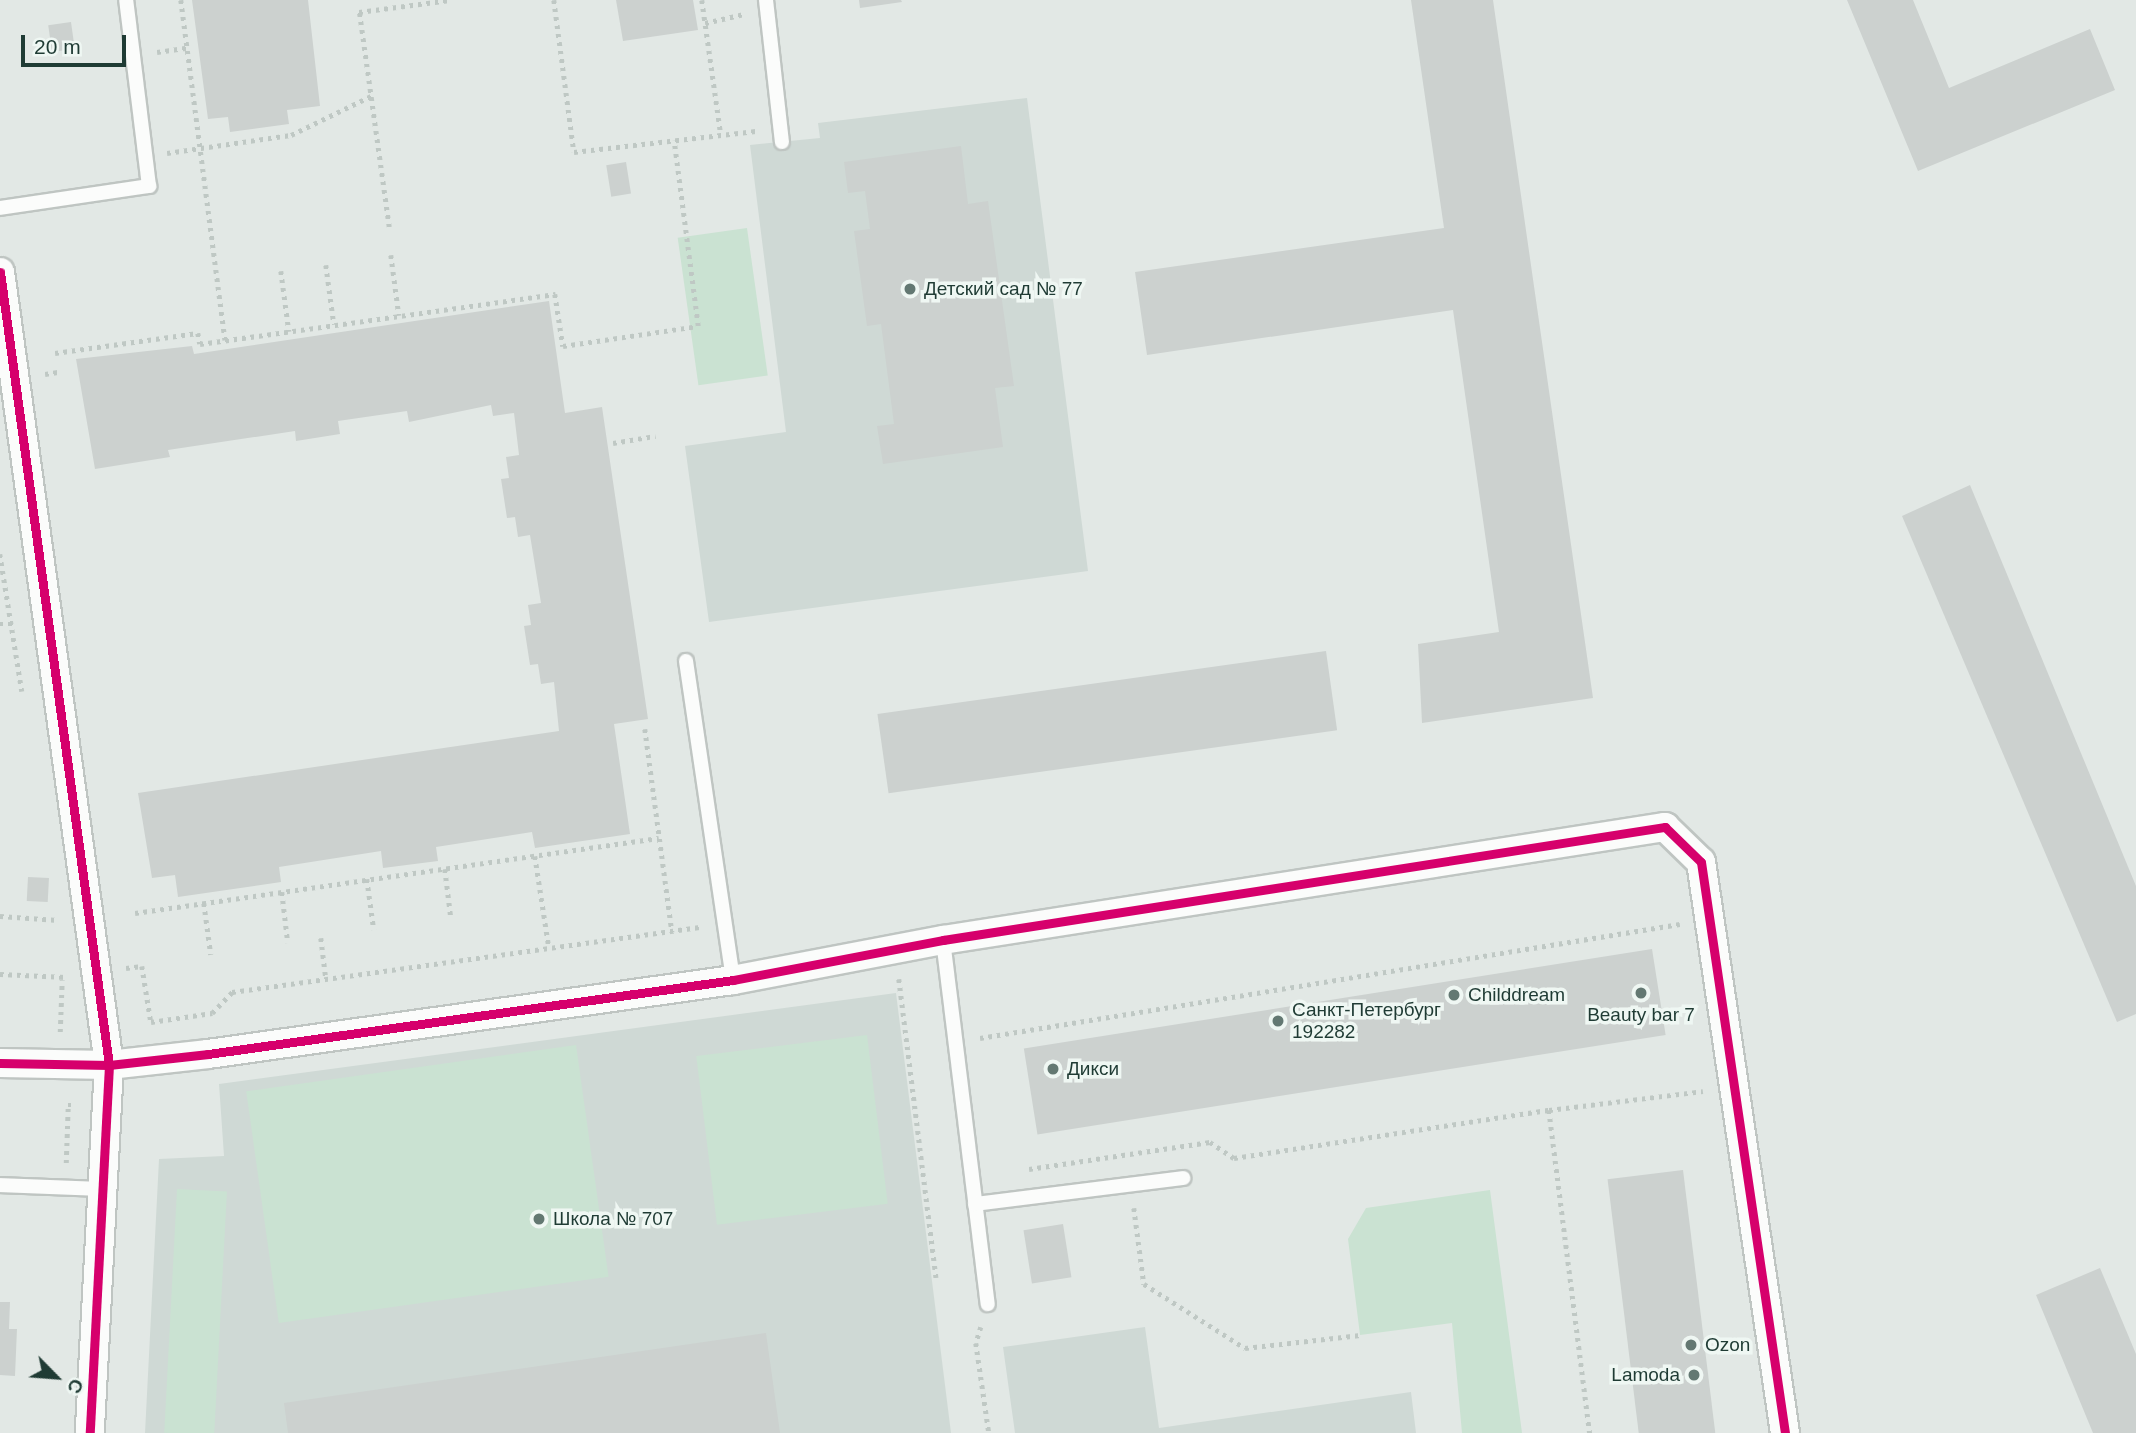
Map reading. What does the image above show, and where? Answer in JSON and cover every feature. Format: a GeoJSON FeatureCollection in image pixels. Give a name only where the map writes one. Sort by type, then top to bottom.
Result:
{"type":"FeatureCollection","features":[{"type":"Feature","properties":{"kind":"street"},"geometry":{"type":"LineString","coordinates":[[0,272],[109,1065],[90,1433]]}},
{"type":"Feature","properties":{"kind":"street"},"geometry":{"type":"LineString","coordinates":[[0,1063],[109,1065],[733,980],[943,940],[1665,827],[1700,862],[1784,1433]]}},
{"type":"Feature","properties":{"kind":"lane"},"geometry":{"type":"LineString","coordinates":[[0,208],[149,187],[126,0]]}},
{"type":"Feature","properties":{"kind":"lane"},"geometry":{"type":"LineString","coordinates":[[766,0],[782,135]]}},
{"type":"Feature","properties":{"kind":"lane"},"geometry":{"type":"LineString","coordinates":[[686,661],[733,980]]}},
{"type":"Feature","properties":{"kind":"lane"},"geometry":{"type":"LineString","coordinates":[[943,940],[988,1304]]}},
{"type":"Feature","properties":{"kind":"lane"},"geometry":{"type":"LineString","coordinates":[[975,1205],[1183,1178]]}},
{"type":"Feature","properties":{"kind":"lane"},"geometry":{"type":"LineString","coordinates":[[0,1185],[101,1189]]}},
{"type":"Feature","properties":{"kind":"path"},"geometry":{"type":"LineString","coordinates":[[181,0],[225,340]]}},
{"type":"Feature","properties":{"kind":"path"},"geometry":{"type":"LineString","coordinates":[[388,227],[359,12],[450,0]]}},
{"type":"Feature","properties":{"kind":"path"},"geometry":{"type":"LineString","coordinates":[[554,0],[574,152],[721,135],[782,135]]}},
{"type":"Feature","properties":{"kind":"path"},"geometry":{"type":"LineString","coordinates":[[702,0],[721,135]]}},
{"type":"Feature","properties":{"kind":"path"},"geometry":{"type":"LineString","coordinates":[[705,23],[738,19],[746,3]]}},
{"type":"Feature","properties":{"kind":"path"},"geometry":{"type":"LineString","coordinates":[[145,156],[290,135],[371,96]]}},
{"type":"Feature","properties":{"kind":"path"},"geometry":{"type":"LineString","coordinates":[[55,353],[198,333],[200,344],[555,294],[563,346],[698,326],[674,141]]}},
{"type":"Feature","properties":{"kind":"path"},"geometry":{"type":"LineString","coordinates":[[391,255],[399,316]]}},
{"type":"Feature","properties":{"kind":"path"},"geometry":{"type":"LineString","coordinates":[[326,265],[334,324]]}},
{"type":"Feature","properties":{"kind":"path"},"geometry":{"type":"LineString","coordinates":[[281,271],[289,331]]}},
{"type":"Feature","properties":{"kind":"path"},"geometry":{"type":"LineString","coordinates":[[613,443],[655,436]]}},
{"type":"Feature","properties":{"kind":"path"},"geometry":{"type":"LineString","coordinates":[[0,624],[12,624]]}},
{"type":"Feature","properties":{"kind":"path"},"geometry":{"type":"LineString","coordinates":[[645,729],[672,932]]}},
{"type":"Feature","properties":{"kind":"path"},"geometry":{"type":"LineString","coordinates":[[135,913],[659,838]]}},
{"type":"Feature","properties":{"kind":"path"},"geometry":{"type":"LineString","coordinates":[[535,856],[549,949]]}},
{"type":"Feature","properties":{"kind":"path"},"geometry":{"type":"LineString","coordinates":[[445,869],[451,918]]}},
{"type":"Feature","properties":{"kind":"path"},"geometry":{"type":"LineString","coordinates":[[367,880],[374,930]]}},
{"type":"Feature","properties":{"kind":"path"},"geometry":{"type":"LineString","coordinates":[[282,892],[288,943]]}},
{"type":"Feature","properties":{"kind":"path"},"geometry":{"type":"LineString","coordinates":[[204,903],[211,955]]}},
{"type":"Feature","properties":{"kind":"path"},"geometry":{"type":"LineString","coordinates":[[0,916],[60,920],[60,931]]}},
{"type":"Feature","properties":{"kind":"path"},"geometry":{"type":"LineString","coordinates":[[980,1038],[1692,922]]}},
{"type":"Feature","properties":{"kind":"path"},"geometry":{"type":"LineString","coordinates":[[0,974],[62,977],[142,966],[151,1022],[212,1013],[232,992],[723,925]]}},
{"type":"Feature","properties":{"kind":"path"},"geometry":{"type":"LineString","coordinates":[[321,938],[326,979]]}},
{"type":"Feature","properties":{"kind":"path"},"geometry":{"type":"LineString","coordinates":[[62,966],[62,1032]]}},
{"type":"Feature","properties":{"kind":"path"},"geometry":{"type":"LineString","coordinates":[[898,971],[936,1278]]}},
{"type":"Feature","properties":{"kind":"path"},"geometry":{"type":"LineString","coordinates":[[885,973],[898,971],[948,982]]}},
{"type":"Feature","properties":{"kind":"path"},"geometry":{"type":"LineString","coordinates":[[978,1026],[982,1052]]}},
{"type":"Feature","properties":{"kind":"path"},"geometry":{"type":"LineString","coordinates":[[1025,1170],[1210,1142],[1234,1158],[1549,1110],[1713,1090]]}},
{"type":"Feature","properties":{"kind":"path"},"geometry":{"type":"LineString","coordinates":[[66,1187],[68,1105],[107,1105]]}},
{"type":"Feature","properties":{"kind":"path"},"geometry":{"type":"LineString","coordinates":[[1549,1110],[1590,1433]]}},
{"type":"Feature","properties":{"kind":"path"},"geometry":{"type":"LineString","coordinates":[[1128,1155],[1144,1284],[1245,1348],[1360,1335]]}},
{"type":"Feature","properties":{"kind":"path"},"geometry":{"type":"LineString","coordinates":[[988,1304],[976,1343],[989,1433]]}},
{"type":"Feature","properties":{"kind":"shaded area","name":"Детский сад № 77"},"geometry":{"type":"Polygon","coordinates":[[[1027,98],[1088,571],[709,622],[685,446],[786,432],[750,145],[820,138],[818,123],[1027,98]]]}},
{"type":"Feature","properties":{"kind":"shaded area","name":"Школа № 707"},"geometry":{"type":"Polygon","coordinates":[[[896,993],[951,1433],[145,1433],[159,1159],[224,1156],[219,1084],[896,993]]]}},
{"type":"Feature","properties":{"kind":"shaded area"},"geometry":{"type":"Polygon","coordinates":[[[1145,1327],[1159,1428],[1411,1392],[1416,1433],[1015,1433],[1003,1347],[1145,1327]]]}},
{"type":"Feature","properties":{"kind":"green space"},"geometry":{"type":"Polygon","coordinates":[[[747,228],[768,376],[698,385],[678,238],[747,228]]]}},
{"type":"Feature","properties":{"kind":"green space"},"geometry":{"type":"Polygon","coordinates":[[[867,1035],[888,1204],[717,1225],[696,1056],[867,1035]]]}},
{"type":"Feature","properties":{"kind":"green space"},"geometry":{"type":"Polygon","coordinates":[[[576,1045],[609,1277],[279,1323],[246,1091],[576,1045]]]}},
{"type":"Feature","properties":{"kind":"green space"},"geometry":{"type":"Polygon","coordinates":[[[177,1189],[227,1192],[214,1433],[164,1433],[177,1189]]]}},
{"type":"Feature","properties":{"kind":"green space"},"geometry":{"type":"Polygon","coordinates":[[[1490,1190],[1522,1433],[1462,1433],[1452,1323],[1360,1335],[1348,1239],[1366,1208],[1490,1190]]]}},
{"type":"Feature","properties":{"kind":"building"},"geometry":{"type":"Polygon","coordinates":[[[192,0],[308,0],[320,106],[287,110],[289,124],[230,132],[228,117],[208,119],[192,0]]]}},
{"type":"Feature","properties":{"kind":"building"},"geometry":{"type":"Polygon","coordinates":[[[616,0],[693,0],[698,30],[623,41],[616,0]]]}},
{"type":"Feature","properties":{"kind":"building"},"geometry":{"type":"Polygon","coordinates":[[[859,0],[901,0],[902,2],[860,8],[859,0]]]}},
{"type":"Feature","properties":{"kind":"building"},"geometry":{"type":"Polygon","coordinates":[[[1411,0],[1493,0],[1593,698],[1422,723],[1418,644],[1499,632],[1453,310],[1147,355],[1135,272],[1444,228],[1411,0]]]}},
{"type":"Feature","properties":{"kind":"building"},"geometry":{"type":"Polygon","coordinates":[[[1847,0],[1913,0],[1949,88],[2090,29],[2115,90],[1918,171],[1847,0]]]}},
{"type":"Feature","properties":{"kind":"building"},"geometry":{"type":"Polygon","coordinates":[[[71,22],[75,49],[52,52],[48,25],[71,22]]]}},
{"type":"Feature","properties":{"kind":"building"},"geometry":{"type":"Polygon","coordinates":[[[961,146],[968,204],[988,201],[1014,386],[995,388],[1003,447],[883,464],[877,426],[894,424],[881,324],[867,326],[854,231],[870,229],[865,191],[848,193],[844,162],[961,146]]]}},
{"type":"Feature","properties":{"kind":"building"},"geometry":{"type":"Polygon","coordinates":[[[626,162],[631,194],[611,197],[606,165],[626,162]]]}},
{"type":"Feature","properties":{"kind":"building"},"geometry":{"type":"Polygon","coordinates":[[[549,301],[565,413],[602,407],[648,719],[614,724],[630,834],[535,848],[532,832],[436,847],[438,861],[383,868],[381,851],[279,867],[281,882],[178,897],[175,875],[152,878],[138,793],[559,731],[554,682],[541,684],[538,664],[530,665],[524,626],[531,625],[528,605],[541,603],[530,535],[518,537],[515,517],[507,518],[501,479],[509,478],[506,457],[519,455],[514,413],[493,416],[491,405],[409,422],[407,411],[338,421],[340,434],[296,441],[295,431],[168,450],[170,457],[95,469],[76,359],[192,346],[194,354],[549,301]]]}},
{"type":"Feature","properties":{"kind":"building"},"geometry":{"type":"Polygon","coordinates":[[[1970,485],[2136,886],[2136,1014],[2117,1022],[1902,516],[1970,485]]]}},
{"type":"Feature","properties":{"kind":"building"},"geometry":{"type":"Polygon","coordinates":[[[1326,651],[1337,730],[889,793],[877,714],[1326,651]]]}},
{"type":"Feature","properties":{"kind":"building"},"geometry":{"type":"Polygon","coordinates":[[[28,877],[49,878],[48,902],[27,901],[28,877]]]}},
{"type":"Feature","properties":{"kind":"building"},"geometry":{"type":"Polygon","coordinates":[[[1652,949],[1666,1035],[1037,1134],[1024,1048],[1652,949]]]}},
{"type":"Feature","properties":{"kind":"building"},"geometry":{"type":"Polygon","coordinates":[[[1683,1170],[1715,1433],[1639,1433],[1608,1179],[1683,1170]]]}},
{"type":"Feature","properties":{"kind":"building"},"geometry":{"type":"Polygon","coordinates":[[[1063,1224],[1071,1277],[1032,1284],[1023,1230],[1063,1224]]]}},
{"type":"Feature","properties":{"kind":"building"},"geometry":{"type":"Polygon","coordinates":[[[2100,1268],[2136,1354],[2136,1433],[2093,1433],[2036,1295],[2100,1268]]]}},
{"type":"Feature","properties":{"kind":"building"},"geometry":{"type":"Polygon","coordinates":[[[0,1302],[10,1302],[9,1329],[17,1329],[15,1376],[0,1375],[0,1302]]]}},
{"type":"Feature","properties":{"kind":"building"},"geometry":{"type":"Polygon","coordinates":[[[766,1333],[780,1433],[288,1433],[284,1403],[766,1333]]]}},
{"type":"Feature","properties":{"kind":"cycle path"},"geometry":{"type":"LineString","coordinates":[[0,272],[109,1065],[90,1433]]}},
{"type":"Feature","properties":{"kind":"cycle path"},"geometry":{"type":"LineString","coordinates":[[0,1063],[109,1065],[208,1054],[733,980],[943,940],[1665,827],[1701,862],[1785,1433]]}},
{"type":"Feature","properties":{"kind":"place","name":"Детский сад № 77"},"geometry":{"type":"Point","coordinates":[910,289]}},
{"type":"Feature","properties":{"kind":"place","name":"Beauty bar 7"},"geometry":{"type":"Point","coordinates":[1641,993]}},
{"type":"Feature","properties":{"kind":"place","name":"Childdream"},"geometry":{"type":"Point","coordinates":[1454,995]}},
{"type":"Feature","properties":{"kind":"place","name":"Санкт-Петербург 192282"},"geometry":{"type":"Point","coordinates":[1278,1021]}},
{"type":"Feature","properties":{"kind":"place","name":"Дикси"},"geometry":{"type":"Point","coordinates":[1053,1069]}},
{"type":"Feature","properties":{"kind":"place","name":"Школа № 707"},"geometry":{"type":"Point","coordinates":[539,1219]}},
{"type":"Feature","properties":{"kind":"place","name":"Ozon"},"geometry":{"type":"Point","coordinates":[1691,1345]}},
{"type":"Feature","properties":{"kind":"place","name":"Lamoda"},"geometry":{"type":"Point","coordinates":[1694,1375]}}]}
